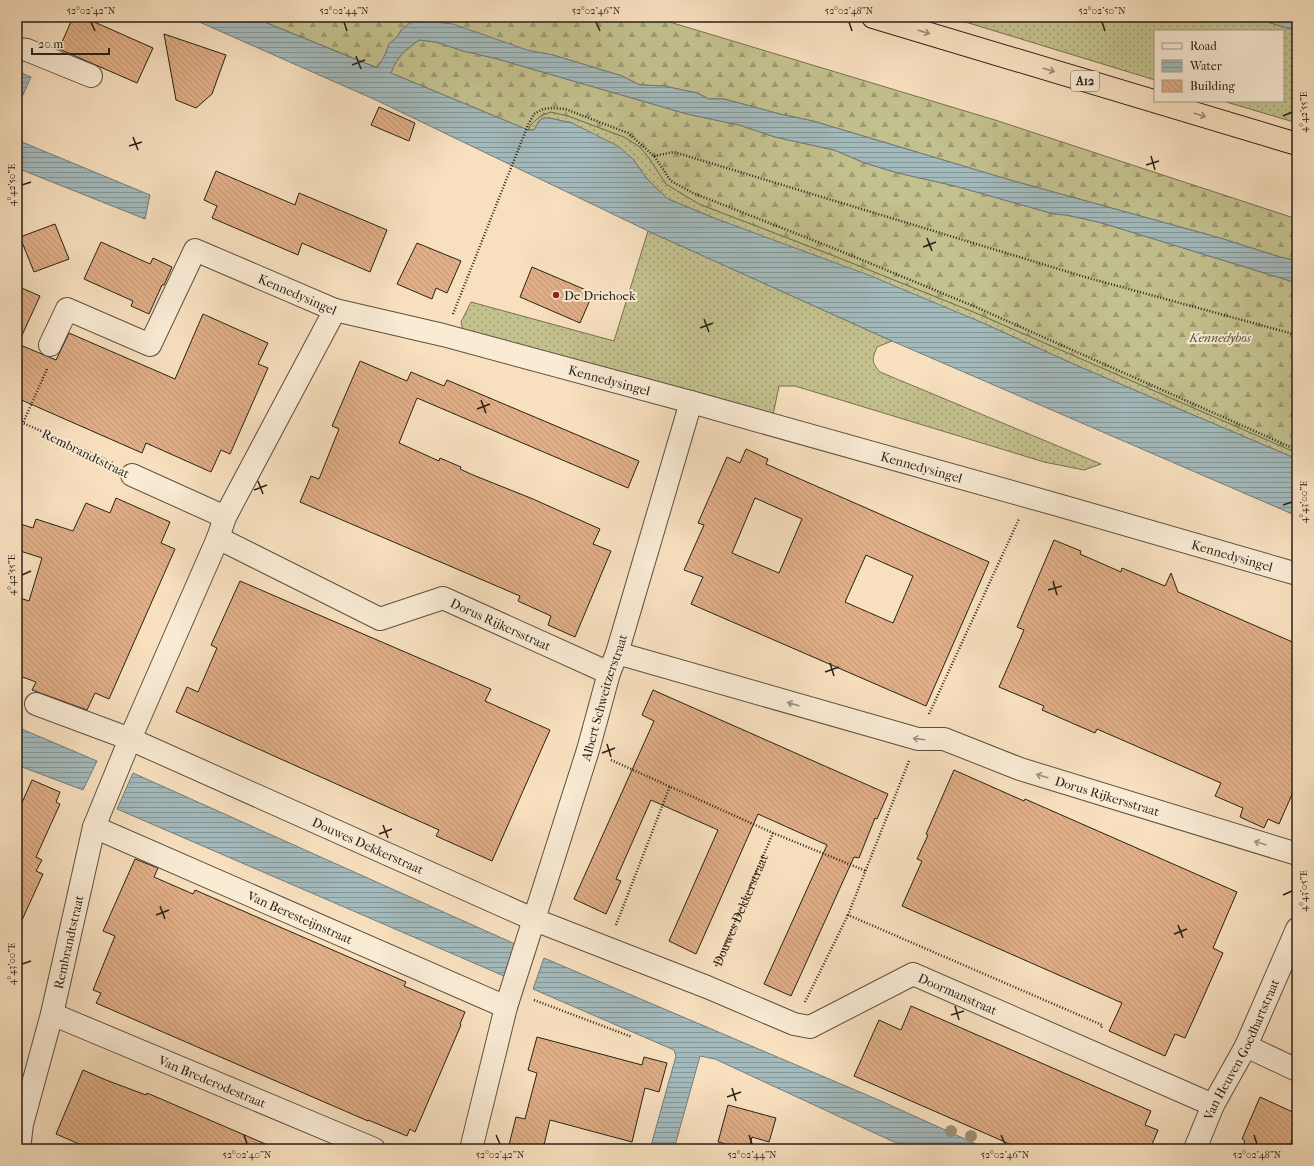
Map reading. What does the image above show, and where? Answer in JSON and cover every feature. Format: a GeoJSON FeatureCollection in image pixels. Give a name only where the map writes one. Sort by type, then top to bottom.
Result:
{"type":"FeatureCollection","features":[{"type":"Feature","properties":{"kind":"highway","name":"A12"},"geometry":{"type":"LineString","coordinates":[[873,17],[1154,101]]}},
{"type":"Feature","properties":{"kind":"highway","name":"A12"},"geometry":{"type":"LineString","coordinates":[[1157,102],[1297,144]]}},
{"type":"Feature","properties":{"kind":"street"},"geometry":{"type":"LineString","coordinates":[[17,49],[27,50],[91,76]]}},
{"type":"Feature","properties":{"kind":"street","name":"Kennedysingel"},"geometry":{"type":"LineString","coordinates":[[50,345],[67,309],[150,345],[195,250],[335,310],[443,335],[691,402],[1297,574]]}},
{"type":"Feature","properties":{"kind":"street","name":"Rembrandtstraat"},"geometry":{"type":"LineString","coordinates":[[19,1149],[22,1124],[52,1014],[94,827],[130,739],[218,538],[225,517],[335,310]]}},
{"type":"Feature","properties":{"kind":"street","name":"Albert Schweitzerstraat"},"geometry":{"type":"LineString","coordinates":[[471,1149],[509,999],[588,750],[691,402]]}},
{"type":"Feature","properties":{"kind":"street","name":"Rembrandtstraat"},"geometry":{"type":"LineString","coordinates":[[132,475],[225,517]]}},
{"type":"Feature","properties":{"kind":"street","name":"Dorus Rijkersstraat"},"geometry":{"type":"LineString","coordinates":[[218,538],[380,619],[443,598],[613,663],[918,740],[944,739],[1020,769],[1297,854]]}},
{"type":"Feature","properties":{"kind":"street"},"geometry":{"type":"LineString","coordinates":[[36,704],[130,739]]}},
{"type":"Feature","properties":{"kind":"street","name":"Douwes Dekkerstraat"},"geometry":{"type":"LineString","coordinates":[[130,739],[534,920],[707,987],[794,1024]]}},
{"type":"Feature","properties":{"kind":"street","name":"Van Beresteijnstraat"},"geometry":{"type":"LineString","coordinates":[[94,827],[509,999]]}},
{"type":"Feature","properties":{"kind":"street","name":"Van Heuven Goedhartstraat"},"geometry":{"type":"LineString","coordinates":[[1195,1149],[1213,1105],[1246,1046],[1297,929]]}},
{"type":"Feature","properties":{"kind":"street","name":"Doormanstraat"},"geometry":{"type":"LineString","coordinates":[[794,1024],[810,1027],[913,974],[1213,1105]]}},
{"type":"Feature","properties":{"kind":"street","name":"Van Brederodestraat"},"geometry":{"type":"LineString","coordinates":[[52,1014],[374,1149]]}},
{"type":"Feature","properties":{"kind":"street"},"geometry":{"type":"LineString","coordinates":[[1246,1046],[1297,1070]]}},
{"type":"Feature","properties":{"kind":"path"},"geometry":{"type":"LineString","coordinates":[[443,335],[452,319],[528,125],[534,114],[543,109],[552,108],[564,110],[628,132],[654,156],[671,181],[693,193],[838,250],[978,308],[1297,450]]}},
{"type":"Feature","properties":{"kind":"path"},"geometry":{"type":"LineString","coordinates":[[654,156],[674,152],[1085,277],[1297,335]]}},
{"type":"Feature","properties":{"kind":"path","name":"Rembrandtstraat"},"geometry":{"type":"LineString","coordinates":[[50,345],[47,368],[23,423],[119,466],[132,475]]}},
{"type":"Feature","properties":{"kind":"path"},"geometry":{"type":"LineString","coordinates":[[794,1024],[848,915],[918,740],[1029,497]]}},
{"type":"Feature","properties":{"kind":"path"},"geometry":{"type":"LineString","coordinates":[[588,750],[773,833],[866,871]]}},
{"type":"Feature","properties":{"kind":"path"},"geometry":{"type":"LineString","coordinates":[[607,948],[670,786]]}},
{"type":"Feature","properties":{"kind":"path","name":"Douwes Dekkerstraat"},"geometry":{"type":"LineString","coordinates":[[707,987],[773,833]]}},
{"type":"Feature","properties":{"kind":"path"},"geometry":{"type":"LineString","coordinates":[[848,915],[1102,1024],[1092,1052]]}},
{"type":"Feature","properties":{"kind":"path"},"geometry":{"type":"LineString","coordinates":[[509,999],[632,1038]]}},
{"type":"Feature","properties":{"kind":"green space"},"geometry":{"type":"Polygon","coordinates":[[[252,17],[653,17],[995,120],[1297,219],[1297,261],[1220,238],[1010,180],[813,121],[724,99],[709,99],[697,93],[664,86],[640,85],[622,76],[553,55],[402,29],[397,37],[389,44],[378,68],[252,17]]]}},
{"type":"Feature","properties":{"kind":"green space"},"geometry":{"type":"Polygon","coordinates":[[[949,17],[1251,17],[1297,31],[1297,123],[1226,102],[1284,102],[1284,30],[1154,30],[1154,80],[949,17]]]}},
{"type":"Feature","properties":{"kind":"green space","name":"Kennedybos"},"geometry":{"type":"Polygon","coordinates":[[[419,40],[436,42],[463,51],[494,58],[687,114],[739,125],[775,137],[834,150],[865,163],[898,173],[955,186],[1054,214],[1067,215],[1102,223],[1297,283],[1297,453],[976,313],[837,257],[699,204],[666,184],[640,147],[624,137],[568,116],[551,112],[542,115],[530,126],[528,130],[391,73],[399,58],[419,40]]]}},
{"type":"Feature","properties":{"kind":"green space"},"geometry":{"type":"Polygon","coordinates":[[[551,112],[568,116],[624,137],[640,147],[666,184],[699,204],[837,257],[976,313],[1297,453],[1297,459],[1080,367],[983,323],[668,199],[647,179],[633,159],[572,123],[544,118],[539,121],[534,130],[528,130],[537,119],[551,112]]]}},
{"type":"Feature","properties":{"kind":"green space"},"geometry":{"type":"Polygon","coordinates":[[[648,231],[892,341],[877,347],[875,351],[873,360],[875,366],[880,372],[1101,464],[1084,470],[1044,462],[795,386],[779,386],[773,415],[463,331],[461,322],[471,302],[614,341],[648,231]]]}},
{"type":"Feature","properties":{"kind":"water"},"geometry":{"type":"Polygon","coordinates":[[[188,17],[252,17],[377,68],[385,55],[389,44],[397,37],[402,29],[414,20],[453,24],[527,50],[553,55],[622,76],[640,85],[664,86],[697,93],[709,99],[724,99],[813,121],[1010,180],[1220,238],[1297,261],[1297,283],[1102,223],[1067,215],[1054,214],[955,186],[898,173],[865,163],[834,150],[775,137],[739,125],[687,114],[494,58],[463,51],[436,42],[419,40],[402,54],[391,73],[528,130],[534,130],[539,121],[544,118],[572,123],[618,146],[633,159],[647,179],[668,199],[714,218],[871,276],[1297,459],[1297,516],[892,341],[648,231],[378,101],[188,17]]]}},
{"type":"Feature","properties":{"kind":"water"},"geometry":{"type":"Polygon","coordinates":[[[1251,17],[1297,17],[1297,31],[1251,17]]]}},
{"type":"Feature","properties":{"kind":"water"},"geometry":{"type":"Polygon","coordinates":[[[17,71],[31,77],[17,108],[17,71]]]}},
{"type":"Feature","properties":{"kind":"water"},"geometry":{"type":"Polygon","coordinates":[[[17,140],[150,195],[145,219],[17,168],[17,140]]]}},
{"type":"Feature","properties":{"kind":"water"},"geometry":{"type":"Polygon","coordinates":[[[17,727],[97,761],[83,790],[17,765],[17,727]]]}},
{"type":"Feature","properties":{"kind":"water"},"geometry":{"type":"Polygon","coordinates":[[[133,773],[515,944],[504,976],[117,809],[133,773]]]}},
{"type":"Feature","properties":{"kind":"water"},"geometry":{"type":"Polygon","coordinates":[[[544,958],[881,1101],[987,1149],[909,1149],[715,1059],[700,1056],[674,1149],[650,1149],[676,1056],[674,1050],[533,989],[544,958]]]}},
{"type":"Feature","properties":{"kind":"building"},"geometry":{"type":"Polygon","coordinates":[[[73,17],[83,17],[153,48],[137,83],[59,49],[73,17]]]}},
{"type":"Feature","properties":{"kind":"building"},"geometry":{"type":"Polygon","coordinates":[[[164,34],[226,55],[212,94],[196,108],[176,100],[164,34]]]}},
{"type":"Feature","properties":{"kind":"building"},"geometry":{"type":"Polygon","coordinates":[[[379,107],[415,123],[409,141],[371,125],[379,107]]]}},
{"type":"Feature","properties":{"kind":"building"},"geometry":{"type":"Polygon","coordinates":[[[216,171],[295,205],[299,193],[387,230],[370,272],[302,243],[298,255],[212,218],[217,206],[204,200],[216,171]]]}},
{"type":"Feature","properties":{"kind":"building"},"geometry":{"type":"Polygon","coordinates":[[[55,224],[69,259],[34,272],[20,237],[55,224]]]}},
{"type":"Feature","properties":{"kind":"building"},"geometry":{"type":"Polygon","coordinates":[[[101,242],[150,264],[153,258],[172,267],[149,314],[131,306],[133,301],[84,279],[101,242]]]}},
{"type":"Feature","properties":{"kind":"building"},"geometry":{"type":"Polygon","coordinates":[[[417,243],[461,261],[447,293],[436,288],[432,299],[397,284],[417,243]]]}},
{"type":"Feature","properties":{"kind":"building","name":"De Driehoek"},"geometry":{"type":"Polygon","coordinates":[[[532,267],[593,293],[580,323],[520,297],[532,267]]]}},
{"type":"Feature","properties":{"kind":"building"},"geometry":{"type":"Polygon","coordinates":[[[17,286],[40,296],[18,344],[56,360],[69,333],[175,379],[203,314],[268,343],[258,364],[268,368],[230,454],[221,450],[211,472],[146,443],[142,453],[17,398],[17,286]]]}},
{"type":"Feature","properties":{"kind":"building"},"geometry":{"type":"Polygon","coordinates":[[[360,361],[407,381],[411,372],[444,386],[447,380],[639,461],[628,488],[417,398],[399,443],[439,461],[440,458],[461,467],[460,469],[473,475],[533,499],[600,529],[593,544],[611,551],[575,637],[548,625],[551,616],[518,601],[520,596],[300,502],[311,476],[319,479],[339,429],[332,426],[360,361]]]}},
{"type":"Feature","properties":{"kind":"building"},"geometry":{"type":"Polygon","coordinates":[[[746,449],[768,459],[766,464],[989,562],[926,706],[691,604],[703,577],[684,570],[704,525],[698,523],[727,457],[740,463],[746,449]],[[755,498],[732,553],[779,573],[802,519],[755,498]],[[866,555],[845,602],[893,623],[913,576],[866,555]]]}},
{"type":"Feature","properties":{"kind":"building"},"geometry":{"type":"Polygon","coordinates":[[[116,498],[170,522],[161,543],[175,549],[109,699],[95,693],[87,710],[32,690],[36,682],[17,675],[17,597],[29,601],[42,558],[17,550],[17,523],[33,528],[36,519],[73,531],[86,503],[110,513],[116,498]]]}},
{"type":"Feature","properties":{"kind":"building"},"geometry":{"type":"Polygon","coordinates":[[[1054,540],[1081,551],[1080,554],[1121,572],[1122,568],[1165,586],[1171,573],[1178,592],[1297,644],[1297,783],[1279,824],[1268,819],[1264,828],[1240,817],[1243,808],[1215,796],[1221,783],[1097,729],[1095,733],[1042,710],[1044,706],[999,687],[1024,630],[1017,627],[1054,540]]]}},
{"type":"Feature","properties":{"kind":"building"},"geometry":{"type":"Polygon","coordinates":[[[240,581],[491,689],[485,701],[550,730],[492,861],[436,836],[439,830],[176,712],[187,687],[198,692],[217,648],[211,645],[240,581]]]}},
{"type":"Feature","properties":{"kind":"building"},"geometry":{"type":"Polygon","coordinates":[[[653,690],[888,794],[877,819],[875,818],[859,858],[854,857],[791,996],[764,984],[827,845],[758,814],[696,954],[669,941],[718,830],[651,800],[616,879],[621,881],[606,914],[574,899],[654,721],[642,715],[653,690]]]}},
{"type":"Feature","properties":{"kind":"building"},"geometry":{"type":"Polygon","coordinates":[[[954,770],[1024,801],[1025,799],[1237,892],[1213,948],[1223,953],[1185,1038],[1175,1034],[1165,1056],[1109,1031],[1122,1003],[902,906],[922,861],[917,859],[928,835],[926,834],[954,770]]]}},
{"type":"Feature","properties":{"kind":"building"},"geometry":{"type":"Polygon","coordinates":[[[32,780],[60,792],[56,802],[60,804],[36,857],[42,860],[36,871],[43,874],[17,931],[17,814],[32,780]]]}},
{"type":"Feature","properties":{"kind":"building"},"geometry":{"type":"Polygon","coordinates":[[[135,859],[158,868],[154,877],[193,894],[195,890],[406,982],[404,986],[465,1012],[460,1024],[461,1025],[415,1132],[410,1129],[407,1136],[368,1121],[96,1003],[101,993],[93,990],[115,936],[103,931],[135,859]]]}},
{"type":"Feature","properties":{"kind":"building"},"geometry":{"type":"Polygon","coordinates":[[[911,1006],[1151,1111],[1145,1125],[1158,1130],[1150,1149],[1021,1149],[854,1076],[879,1020],[901,1030],[911,1006]]]}},
{"type":"Feature","properties":{"kind":"building"},"geometry":{"type":"Polygon","coordinates":[[[537,1037],[642,1065],[644,1057],[667,1063],[659,1092],[645,1088],[632,1142],[550,1120],[543,1149],[508,1149],[516,1117],[525,1119],[537,1073],[528,1070],[537,1037]]]}},
{"type":"Feature","properties":{"kind":"building"},"geometry":{"type":"Polygon","coordinates":[[[83,1070],[146,1095],[147,1093],[277,1149],[91,1149],[56,1134],[83,1070]]]}},
{"type":"Feature","properties":{"kind":"building"},"geometry":{"type":"Polygon","coordinates":[[[1260,1097],[1297,1114],[1297,1130],[1288,1149],[1241,1149],[1245,1141],[1242,1139],[1260,1097]]]}},
{"type":"Feature","properties":{"kind":"building"},"geometry":{"type":"Polygon","coordinates":[[[728,1105],[776,1118],[769,1142],[752,1137],[749,1149],[745,1149],[718,1142],[728,1105]]]}},
{"type":"Feature","properties":{"kind":"place","name":"De Driehoek"},"geometry":{"type":"Point","coordinates":[556,295]}}]}
